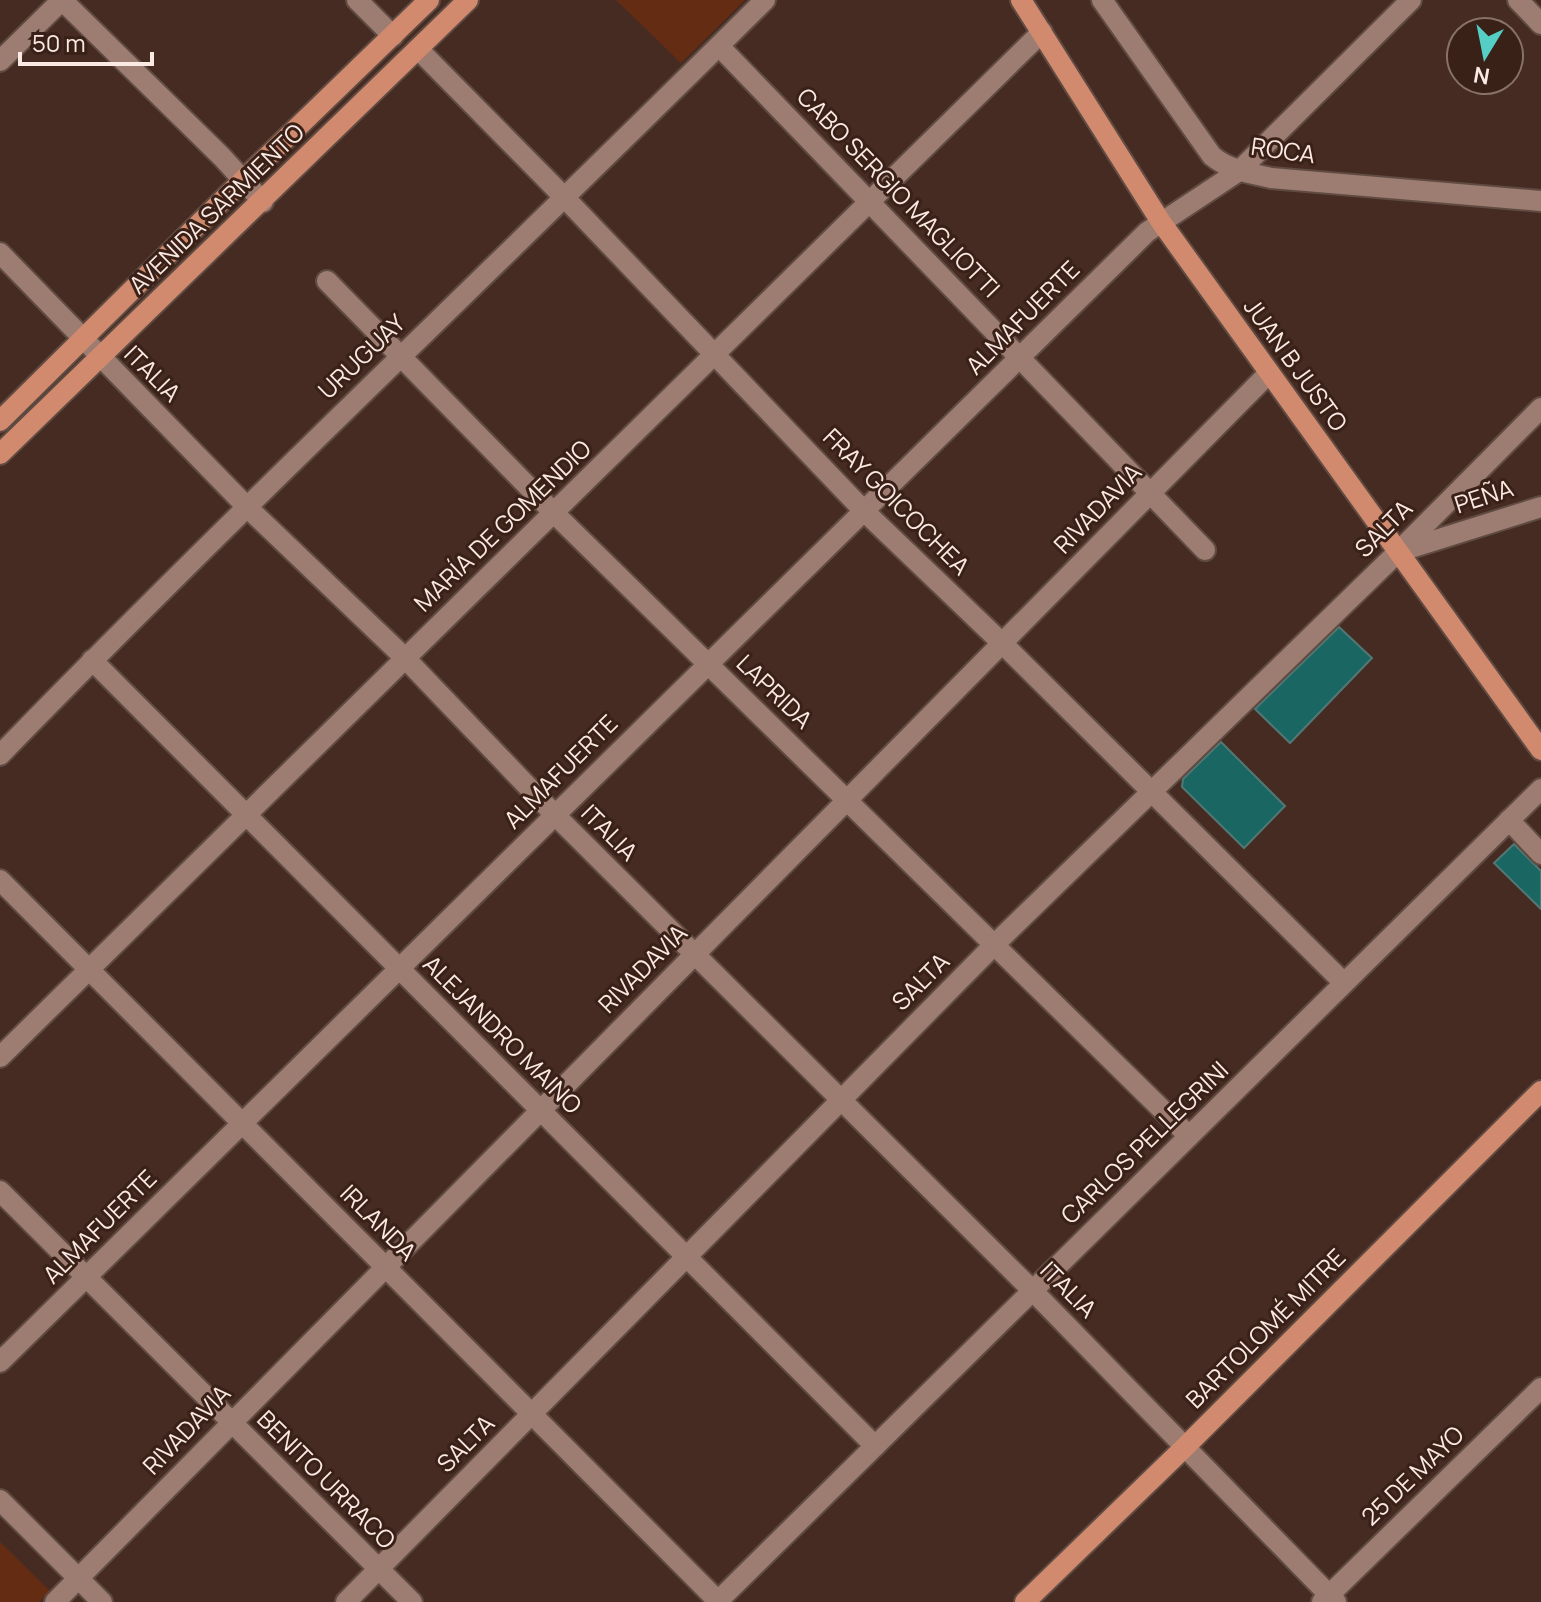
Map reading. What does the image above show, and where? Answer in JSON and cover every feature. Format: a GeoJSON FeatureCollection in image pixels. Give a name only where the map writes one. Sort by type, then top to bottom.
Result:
{"type":"FeatureCollection","features":[{"type":"Feature","properties":{"kind":"main road","name":"AVENIDA SARMIENTO"},"geometry":{"type":"LineString","coordinates":[[0,421],[429,0]]}},
{"type":"Feature","properties":{"kind":"main road","name":"AVENIDA SARMIENTO"},"geometry":{"type":"LineString","coordinates":[[0,454],[468,0]]}},
{"type":"Feature","properties":{"kind":"main road","name":"JUAN B JUSTO"},"geometry":{"type":"LineString","coordinates":[[1021,0],[1161,222],[1541,750]]}},
{"type":"Feature","properties":{"kind":"main road","name":"BARTOLOMÉ MITRE"},"geometry":{"type":"LineString","coordinates":[[1026,1602],[1541,1091]]}},
{"type":"Feature","properties":{"kind":"street"},"geometry":{"type":"LineString","coordinates":[[0,61],[62,0],[263,202]]}},
{"type":"Feature","properties":{"kind":"street"},"geometry":{"type":"LineString","coordinates":[[357,0],[393,36]]}},
{"type":"Feature","properties":{"kind":"street","name":"URUGUAY"},"geometry":{"type":"LineString","coordinates":[[0,755],[400,355],[565,198],[765,0]]}},
{"type":"Feature","properties":{"kind":"street","name":"ROCA"},"geometry":{"type":"LineString","coordinates":[[1102,0],[1212,156],[1239,171],[1271,178],[1541,201]]}},
{"type":"Feature","properties":{"kind":"street"},"geometry":{"type":"LineString","coordinates":[[1161,222],[1239,171],[1411,0]]}},
{"type":"Feature","properties":{"kind":"street"},"geometry":{"type":"LineString","coordinates":[[1518,0],[1541,24]]}},
{"type":"Feature","properties":{"kind":"street","name":"MARÍA DE GOMENDIO"},"geometry":{"type":"LineString","coordinates":[[0,1057],[1042,32]]}},
{"type":"Feature","properties":{"kind":"street","name":"CABO SERGIO MAGLIOTTI"},"geometry":{"type":"LineString","coordinates":[[719,46],[1205,550]]}},
{"type":"Feature","properties":{"kind":"street","name":"FRAY GOICOCHEA"},"geometry":{"type":"LineString","coordinates":[[419,50],[716,353],[863,510],[1003,644],[1344,983]]}},
{"type":"Feature","properties":{"kind":"street","name":"ALMAFUERTE"},"geometry":{"type":"LineString","coordinates":[[0,1362],[863,510],[1147,232],[1161,222]]}},
{"type":"Feature","properties":{"kind":"street","name":"ITALIA"},"geometry":{"type":"LineString","coordinates":[[0,253],[247,507],[405,658],[555,815],[1186,1446],[1329,1600]]}},
{"type":"Feature","properties":{"kind":"street","name":"LAPRIDA"},"geometry":{"type":"LineString","coordinates":[[327,281],[554,513],[1189,1136]]}},
{"type":"Feature","properties":{"kind":"street","name":"RIVADAVIA"},"geometry":{"type":"LineString","coordinates":[[55,1602],[1269,373]]}},
{"type":"Feature","properties":{"kind":"street","name":"SALTA"},"geometry":{"type":"LineString","coordinates":[[346,1602],[994,945],[1398,552],[1541,408]]}},
{"type":"Feature","properties":{"kind":"street","name":"PEÑA"},"geometry":{"type":"LineString","coordinates":[[1398,552],[1541,507]]}},
{"type":"Feature","properties":{"kind":"street","name":"ALEJANDRO MAINO"},"geometry":{"type":"LineString","coordinates":[[92,660],[875,1446]]}},
{"type":"Feature","properties":{"kind":"street","name":"CARLOS PELLEGRINI"},"geometry":{"type":"LineString","coordinates":[[718,1602],[1541,789]]}},
{"type":"Feature","properties":{"kind":"street"},"geometry":{"type":"LineString","coordinates":[[1509,820],[1541,854]]}},
{"type":"Feature","properties":{"kind":"street","name":"IRLANDA"},"geometry":{"type":"LineString","coordinates":[[0,880],[718,1602]]}},
{"type":"Feature","properties":{"kind":"street","name":"BENITO URRACO"},"geometry":{"type":"LineString","coordinates":[[0,1191],[412,1602]]}},
{"type":"Feature","properties":{"kind":"street","name":"25 DE MAYO"},"geometry":{"type":"LineString","coordinates":[[1329,1600],[1541,1388]]}},
{"type":"Feature","properties":{"kind":"street"},"geometry":{"type":"LineString","coordinates":[[0,1500],[102,1602]]}},
{"type":"Feature","properties":{"kind":"shaded area"},"geometry":{"type":"Polygon","coordinates":[[[616,0],[745,0],[681,63],[616,0]]]}},
{"type":"Feature","properties":{"kind":"shaded area"},"geometry":{"type":"Polygon","coordinates":[[[0,1542],[50,1591],[39,1602],[0,1602],[0,1542]]]}},
{"type":"Feature","properties":{"kind":"building"},"geometry":{"type":"Polygon","coordinates":[[[1339,627],[1372,658],[1290,743],[1255,709],[1339,627]]]}},
{"type":"Feature","properties":{"kind":"building"},"geometry":{"type":"Polygon","coordinates":[[[1221,742],[1285,806],[1244,848],[1182,787],[1183,779],[1221,742]]]}},
{"type":"Feature","properties":{"kind":"building"},"geometry":{"type":"Polygon","coordinates":[[[1514,844],[1541,871],[1541,909],[1494,863],[1514,844]]]}}]}
